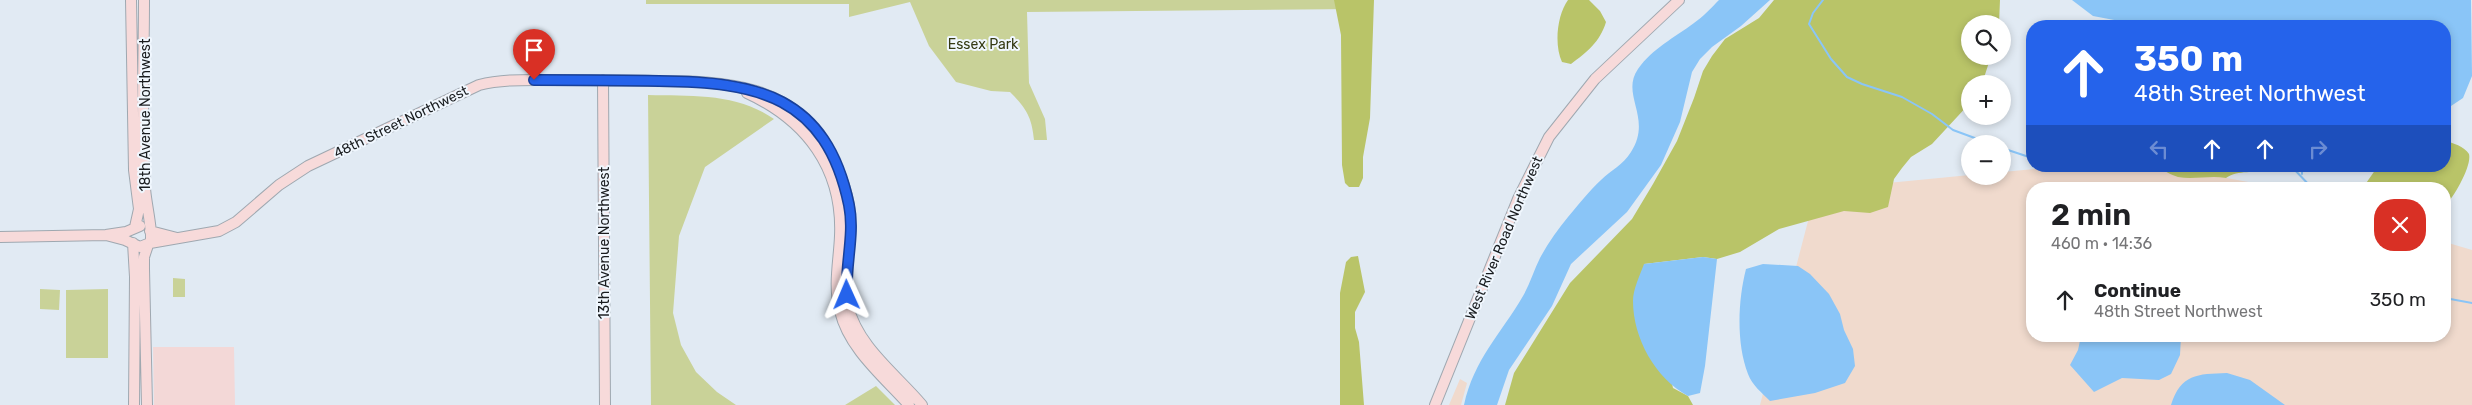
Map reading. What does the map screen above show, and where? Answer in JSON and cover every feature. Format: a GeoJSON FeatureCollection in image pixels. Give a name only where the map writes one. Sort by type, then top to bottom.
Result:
{"type":"FeatureCollection","features":[{"type":"Feature","properties":{"kind":"street","name":"18th Avenue Northwest"},"geometry":{"type":"LineString","coordinates":[[131,0],[134,170],[139,208],[134,228],[130,235],[135,277],[134,405]]}},
{"type":"Feature","properties":{"kind":"street","name":"18th Avenue Northwest"},"geometry":{"type":"LineString","coordinates":[[140,0],[144,5],[144,172],[152,236],[144,257],[147,405]]}},
{"type":"Feature","properties":{"kind":"street","name":"West River Road Northwest"},"geometry":{"type":"LineString","coordinates":[[1434,405],[1518,199],[1549,137],[1595,79],[1679,0]]}},
{"type":"Feature","properties":{"kind":"street","name":"48th Street Northwest"},"geometry":{"type":"LineString","coordinates":[[149,244],[206,235],[224,229],[236,222],[279,186],[308,166],[472,87],[501,81],[603,80],[728,84]]}},
{"type":"Feature","properties":{"kind":"street","name":"13th Avenue Northwest"},"geometry":{"type":"LineString","coordinates":[[603,80],[605,405]]}},
{"type":"Feature","properties":{"kind":"street"},"geometry":{"type":"LineString","coordinates":[[728,84],[775,107],[788,116],[800,127],[820,154],[828,169],[839,205],[840,235],[836,277],[838,301],[843,321],[855,344],[909,405]]}},
{"type":"Feature","properties":{"kind":"street"},"geometry":{"type":"LineString","coordinates":[[728,84],[762,92],[786,104],[808,122],[829,150],[850,206],[850,236],[846,282],[848,305],[852,316],[862,338],[922,405]]}},
{"type":"Feature","properties":{"kind":"street"},"geometry":{"type":"LineString","coordinates":[[0,237],[106,235],[145,226],[150,230]]}},
{"type":"Feature","properties":{"kind":"street","name":"48th Street Northwest"},"geometry":{"type":"LineString","coordinates":[[150,230],[178,238]]}},
{"type":"Feature","properties":{"kind":"street"},"geometry":{"type":"LineString","coordinates":[[106,235],[140,247],[149,244]]}},
{"type":"Feature","properties":{"kind":"shaded area"},"geometry":{"type":"Polygon","coordinates":[[[2026,170],[2026,172],[2194,172],[2248,182],[2026,182],[2026,342],[2451,342],[2451,244],[2472,250],[2472,405],[1760,405],[1813,202],[1867,185],[1961,176],[1961,185],[2011,185],[2011,171],[2026,170]]]}},
{"type":"Feature","properties":{"kind":"shaded area"},"geometry":{"type":"Polygon","coordinates":[[[153,347],[234,347],[235,405],[154,405],[153,347]]]}},
{"type":"Feature","properties":{"kind":"shaded area"},"geometry":{"type":"Polygon","coordinates":[[[1460,379],[1467,383],[1461,405],[1449,405],[1460,379]]]}},
{"type":"Feature","properties":{"kind":"green space","name":"Essex Park"},"geometry":{"type":"Polygon","coordinates":[[[646,0],[1355,0],[1355,9],[1027,12],[1029,83],[1045,119],[1047,140],[1034,140],[1032,125],[1027,113],[1010,92],[991,91],[956,82],[929,46],[910,2],[849,17],[849,4],[646,4],[646,0]]]}},
{"type":"Feature","properties":{"kind":"green space"},"geometry":{"type":"Polygon","coordinates":[[[1334,0],[1374,0],[1370,118],[1363,157],[1363,178],[1359,187],[1349,187],[1345,183],[1342,165],[1341,35],[1334,0]]]}},
{"type":"Feature","properties":{"kind":"green space"},"geometry":{"type":"Polygon","coordinates":[[[1568,0],[1589,0],[1600,11],[1606,22],[1597,41],[1588,51],[1571,64],[1562,62],[1557,39],[1561,14],[1568,0]]]}},
{"type":"Feature","properties":{"kind":"green space"},"geometry":{"type":"Polygon","coordinates":[[[1774,0],[2000,0],[1999,15],[1961,15],[1961,65],[1988,65],[1985,75],[1961,75],[1961,113],[1932,144],[1911,157],[1902,168],[1894,179],[1888,207],[1870,213],[1844,211],[1779,229],[1740,252],[1717,259],[1703,257],[1644,264],[1673,388],[1688,396],[1693,405],[1505,405],[1514,373],[1570,283],[1632,219],[1653,184],[1677,141],[1703,71],[1712,56],[1725,39],[1759,18],[1774,0]]]}},
{"type":"Feature","properties":{"kind":"green space"},"geometry":{"type":"Polygon","coordinates":[[[648,95],[698,96],[729,100],[745,104],[774,119],[705,167],[679,236],[673,313],[681,345],[696,372],[717,392],[736,405],[651,405],[648,95]]]}},
{"type":"Feature","properties":{"kind":"green space"},"geometry":{"type":"Polygon","coordinates":[[[2451,143],[2464,149],[2469,154],[2468,166],[2462,181],[2451,198],[2451,182],[2367,182],[2374,172],[2451,172],[2451,143]]]}},
{"type":"Feature","properties":{"kind":"green space"},"geometry":{"type":"Polygon","coordinates":[[[2167,172],[2250,172],[2231,175],[2226,178],[2184,178],[2167,172]]]}},
{"type":"Feature","properties":{"kind":"green space"},"geometry":{"type":"Polygon","coordinates":[[[1358,256],[1365,292],[1355,312],[1355,328],[1359,342],[1364,405],[1340,405],[1340,293],[1346,262],[1351,257],[1358,256]]]}},
{"type":"Feature","properties":{"kind":"green space"},"geometry":{"type":"Polygon","coordinates":[[[173,278],[185,279],[185,297],[173,297],[173,278]]]}},
{"type":"Feature","properties":{"kind":"green space"},"geometry":{"type":"Polygon","coordinates":[[[40,289],[60,290],[59,310],[40,309],[40,289]]]}},
{"type":"Feature","properties":{"kind":"green space"},"geometry":{"type":"Polygon","coordinates":[[[108,289],[108,358],[66,358],[66,290],[108,289]]]}},
{"type":"Feature","properties":{"kind":"green space"},"geometry":{"type":"Polygon","coordinates":[[[876,386],[895,405],[845,405],[876,386]]]}},
{"type":"Feature","properties":{"kind":"water"},"geometry":{"type":"Polygon","coordinates":[[[1719,0],[1770,0],[1700,59],[1692,72],[1680,122],[1661,165],[1627,212],[1571,264],[1552,306],[1509,370],[1497,405],[1464,405],[1474,374],[1481,360],[1515,310],[1528,287],[1540,258],[1550,242],[1588,193],[1631,152],[1637,140],[1639,128],[1632,88],[1633,79],[1638,69],[1657,49],[1697,21],[1719,0]]]}},
{"type":"Feature","properties":{"kind":"water"},"geometry":{"type":"Polygon","coordinates":[[[2072,0],[2471,0],[2472,76],[2463,98],[2451,106],[2451,20],[2114,20],[2093,16],[2072,0]]]}},
{"type":"Feature","properties":{"kind":"water"},"geometry":{"type":"Polygon","coordinates":[[[1703,257],[1717,259],[1705,366],[1700,393],[1688,396],[1665,379],[1648,356],[1637,329],[1633,296],[1644,264],[1703,257]]]}},
{"type":"Feature","properties":{"kind":"water"},"geometry":{"type":"Polygon","coordinates":[[[1763,264],[1798,266],[1810,274],[1829,294],[1840,314],[1844,330],[1853,349],[1855,366],[1845,383],[1815,393],[1770,401],[1752,382],[1744,362],[1740,335],[1741,294],[1746,269],[1763,264]]]}},
{"type":"Feature","properties":{"kind":"water"},"geometry":{"type":"Polygon","coordinates":[[[2080,342],[2181,342],[2180,355],[2171,374],[2159,380],[2122,378],[2094,392],[2070,365],[2078,350],[2080,342]]]}},
{"type":"Feature","properties":{"kind":"water"},"geometry":{"type":"Polygon","coordinates":[[[2227,373],[2250,380],[2285,405],[2171,405],[2180,387],[2192,378],[2199,375],[2227,373]]]}},
{"type":"Feature","properties":{"kind":"waterway"},"geometry":{"type":"LineString","coordinates":[[1823,0],[1813,13],[1809,24],[1831,59],[1847,77],[1902,97],[1932,114],[1953,130],[1967,135]]}},
{"type":"Feature","properties":{"kind":"waterway"},"geometry":{"type":"LineString","coordinates":[[2011,151],[2026,156]]}},
{"type":"Feature","properties":{"kind":"waterway"},"geometry":{"type":"LineString","coordinates":[[2297,172],[2306,182]]}},
{"type":"Feature","properties":{"kind":"waterway"},"geometry":{"type":"LineString","coordinates":[[2451,299],[2472,303]]}},
{"type":"Feature","properties":{"kind":"route"},"geometry":{"type":"LineString","coordinates":[[534,80],[710,82],[762,92],[772,95],[786,104],[799,113],[819,134],[837,168],[850,206],[850,236],[846,270],[847,295]]}}]}
